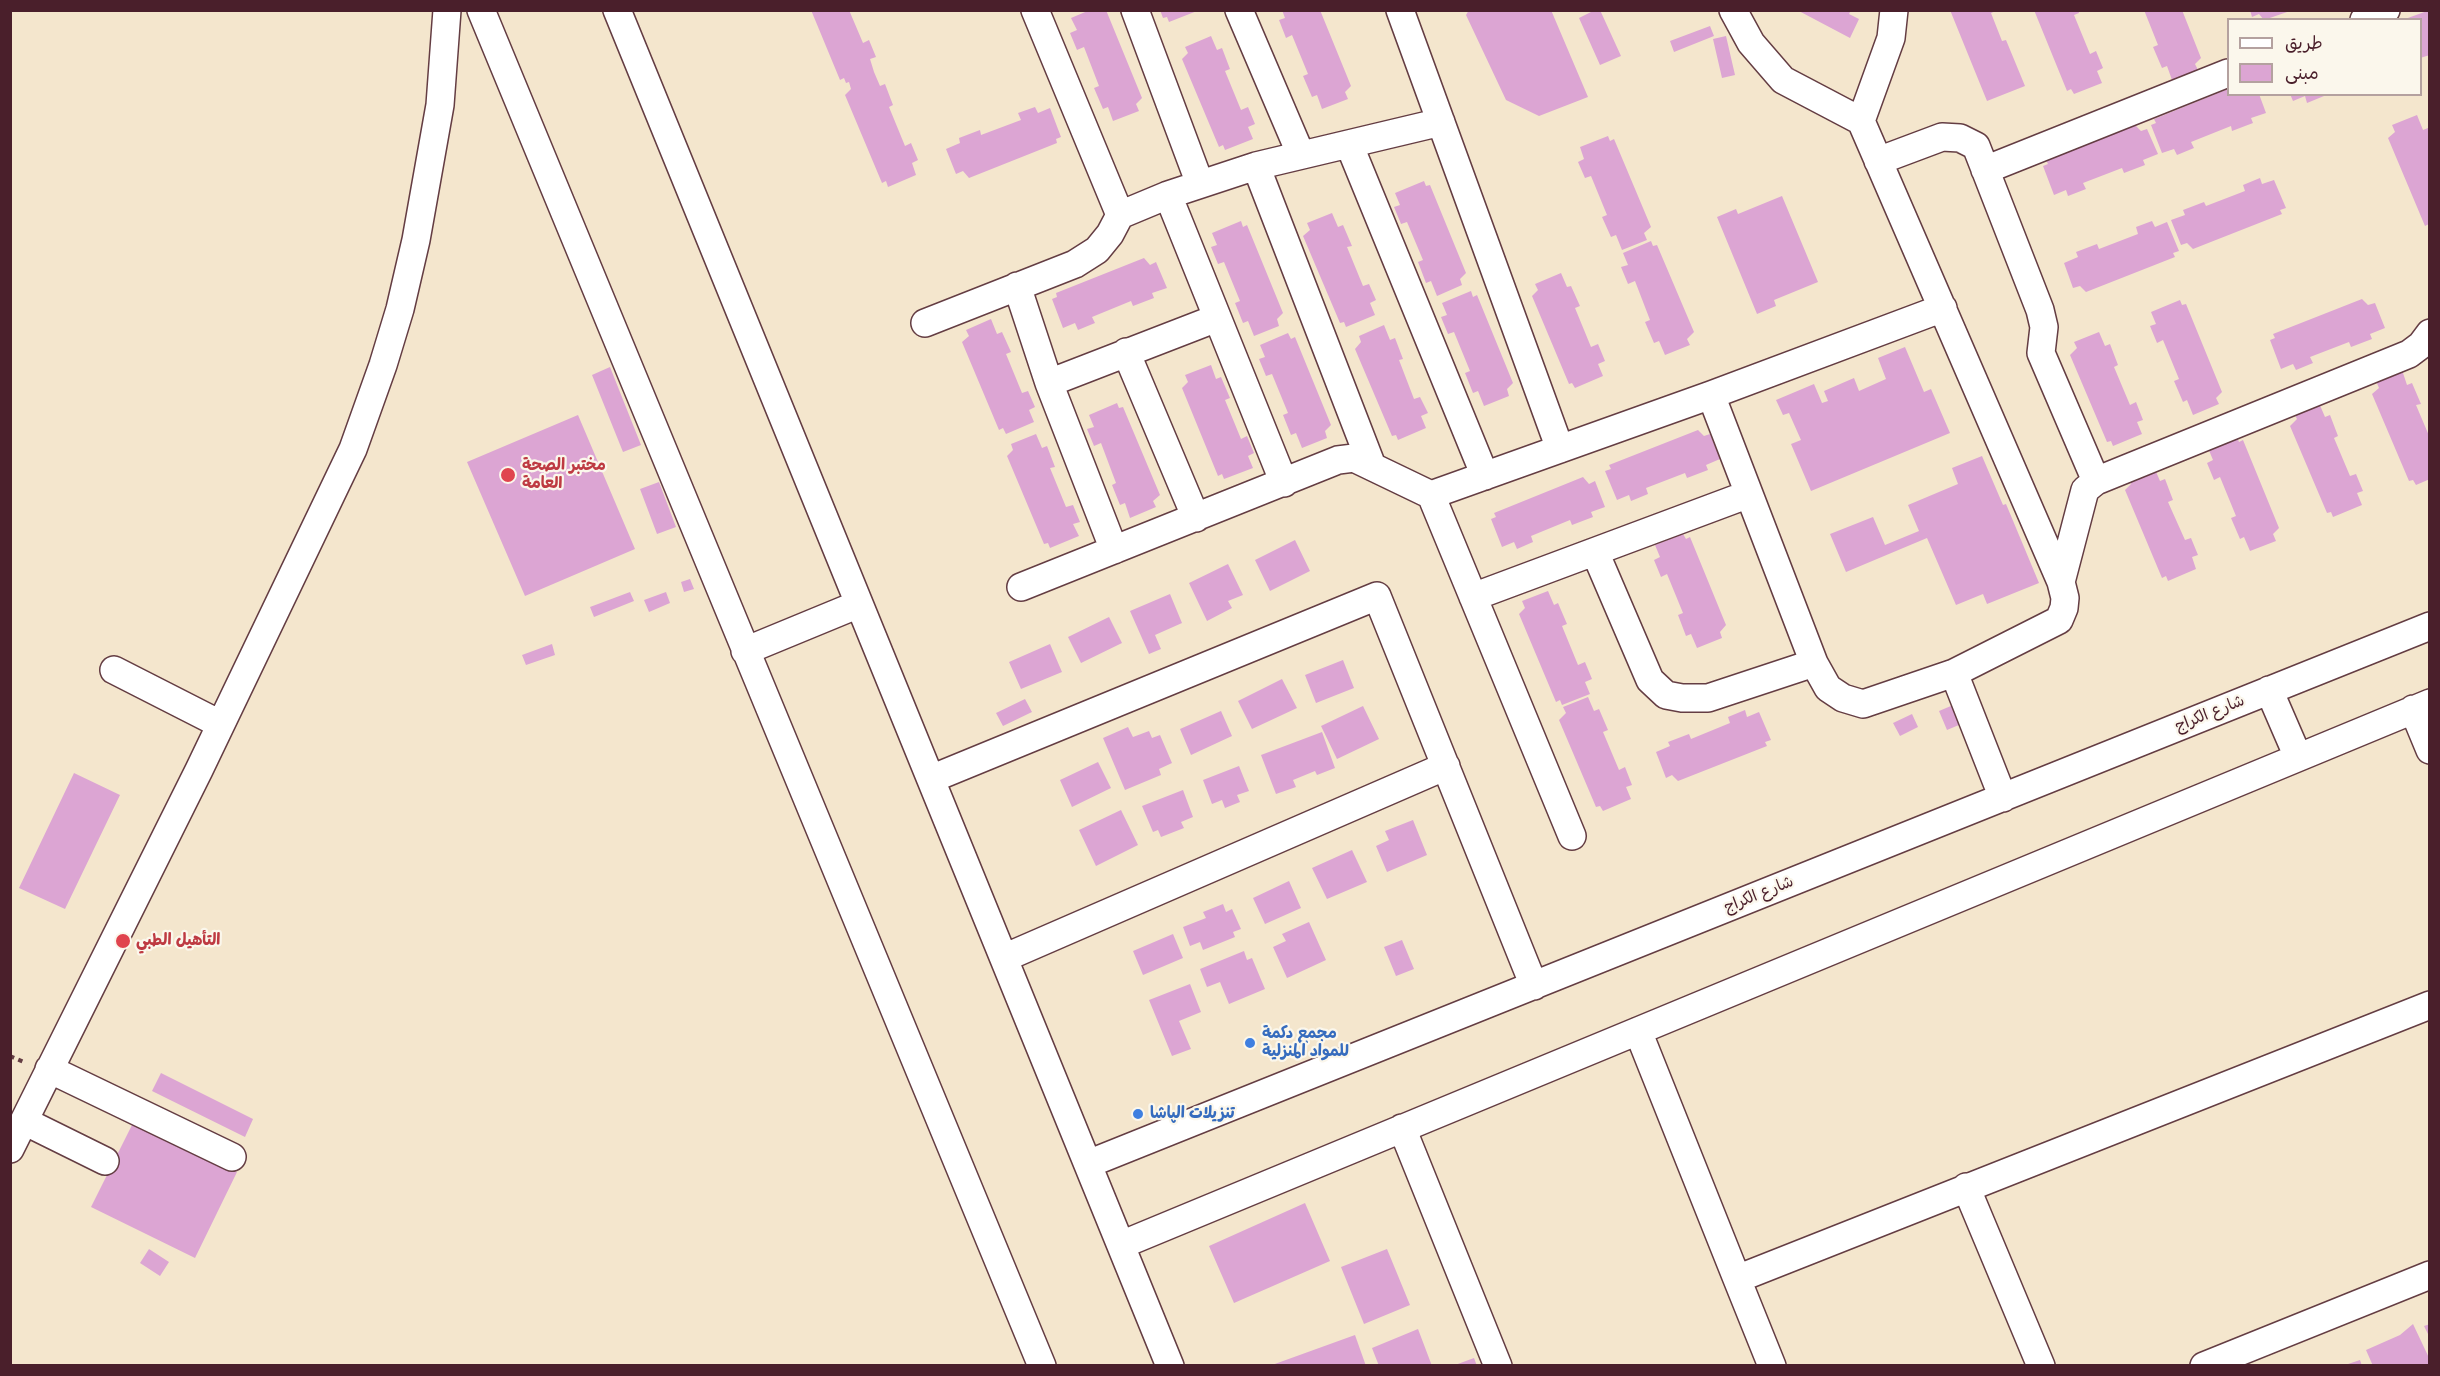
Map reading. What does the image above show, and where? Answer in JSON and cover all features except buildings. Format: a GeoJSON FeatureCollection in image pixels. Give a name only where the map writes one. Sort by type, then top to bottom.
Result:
{"type":"FeatureCollection","features":[{"type":"Feature","properties":{"kind":"street"},"geometry":{"type":"LineString","coordinates":[[10,1149],[199,770],[353,448],[400,309],[416,240],[436,136],[444,69],[447,10]]}},
{"type":"Feature","properties":{"kind":"street"},"geometry":{"type":"LineString","coordinates":[[481,10],[1042,1365]]}},
{"type":"Feature","properties":{"kind":"street"},"geometry":{"type":"LineString","coordinates":[[617,10],[1170,1365]]}},
{"type":"Feature","properties":{"kind":"street"},"geometry":{"type":"LineString","coordinates":[[1035,10],[1120,215]]}},
{"type":"Feature","properties":{"kind":"street"},"geometry":{"type":"LineString","coordinates":[[1135,10],[1200,184]]}},
{"type":"Feature","properties":{"kind":"street"},"geometry":{"type":"LineString","coordinates":[[1239,10],[1301,155]]}},
{"type":"Feature","properties":{"kind":"street"},"geometry":{"type":"LineString","coordinates":[[1400,10],[1560,449]]}},
{"type":"Feature","properties":{"kind":"street"},"geometry":{"type":"LineString","coordinates":[[1711,395],[1814,663],[1827,688],[1843,698],[1863,704],[1954,673],[2059,620],[2065,598],[2061,582],[1861,122],[1783,80],[1751,43],[1733,10]]}},
{"type":"Feature","properties":{"kind":"street"},"geometry":{"type":"LineString","coordinates":[[1861,122],[1891,38],[1894,10]]}},
{"type":"Feature","properties":{"kind":"street"},"geometry":{"type":"LineString","coordinates":[[2368,18],[2386,10]]}},
{"type":"Feature","properties":{"kind":"street"},"geometry":{"type":"LineString","coordinates":[[1985,170],[2227,74]]}},
{"type":"Feature","properties":{"kind":"street"},"geometry":{"type":"LineString","coordinates":[[926,323],[1075,264],[1097,250],[1110,234],[1120,215],[1168,195],[1256,166],[1441,122]]}},
{"type":"Feature","properties":{"kind":"street"},"geometry":{"type":"LineString","coordinates":[[1878,161],[1942,137],[1960,138],[1976,146],[2040,310],[2044,327],[2041,353],[2096,481]]}},
{"type":"Feature","properties":{"kind":"street"},"geometry":{"type":"LineString","coordinates":[[1349,144],[1485,476]]}},
{"type":"Feature","properties":{"kind":"street"},"geometry":{"type":"LineString","coordinates":[[1256,166],[1372,466]]}},
{"type":"Feature","properties":{"kind":"street"},"geometry":{"type":"LineString","coordinates":[[1168,195],[1284,483]]}},
{"type":"Feature","properties":{"kind":"street"},"geometry":{"type":"LineString","coordinates":[[1017,286],[1049,383],[1114,550]]}},
{"type":"Feature","properties":{"kind":"street"},"geometry":{"type":"LineString","coordinates":[[1431,495],[1711,395],[1943,308]]}},
{"type":"Feature","properties":{"kind":"street"},"geometry":{"type":"LineString","coordinates":[[1049,383],[1217,318]]}},
{"type":"Feature","properties":{"kind":"street"},"geometry":{"type":"LineString","coordinates":[[2061,582],[2085,490],[2096,481],[2409,354],[2421,345],[2430,333]]}},
{"type":"Feature","properties":{"kind":"street"},"geometry":{"type":"LineString","coordinates":[[1126,352],[1196,518]]}},
{"type":"Feature","properties":{"kind":"street"},"geometry":{"type":"LineString","coordinates":[[1021,587],[1338,460],[1354,458],[1372,466],[1431,495],[1572,836]]}},
{"type":"Feature","properties":{"kind":"street"},"geometry":{"type":"LineString","coordinates":[[1473,597],[1749,494]]}},
{"type":"Feature","properties":{"kind":"street"},"geometry":{"type":"LineString","coordinates":[[1595,552],[1650,680],[1666,695],[1682,698],[1708,698],[1814,663]]}},
{"type":"Feature","properties":{"kind":"street"},"geometry":{"type":"LineString","coordinates":[[931,779],[1377,596],[1534,986]]}},
{"type":"Feature","properties":{"kind":"street"},"geometry":{"type":"LineString","coordinates":[[745,651],[859,604]]}},
{"type":"Feature","properties":{"kind":"street","name":"شارع الكراج"},"geometry":{"type":"LineString","coordinates":[[1088,1164],[2430,626]]}},
{"type":"Feature","properties":{"kind":"street"},"geometry":{"type":"LineString","coordinates":[[114,670],[220,724]]}},
{"type":"Feature","properties":{"kind":"street"},"geometry":{"type":"LineString","coordinates":[[1954,673],[2003,798]]}},
{"type":"Feature","properties":{"kind":"street"},"geometry":{"type":"LineString","coordinates":[[2269,690],[2298,757]]}},
{"type":"Feature","properties":{"kind":"street"},"geometry":{"type":"LineString","coordinates":[[1121,1245],[2421,706],[2430,750]]}},
{"type":"Feature","properties":{"kind":"street"},"geometry":{"type":"LineString","coordinates":[[1004,958],[1446,766]]}},
{"type":"Feature","properties":{"kind":"street"},"geometry":{"type":"LineString","coordinates":[[1737,1279],[2430,1005]]}},
{"type":"Feature","properties":{"kind":"street"},"geometry":{"type":"LineString","coordinates":[[1638,1031],[1772,1365]]}},
{"type":"Feature","properties":{"kind":"street"},"geometry":{"type":"LineString","coordinates":[[49,1069],[232,1157]]}},
{"type":"Feature","properties":{"kind":"street"},"geometry":{"type":"LineString","coordinates":[[24,1121],[105,1161]]}},
{"type":"Feature","properties":{"kind":"street"},"geometry":{"type":"LineString","coordinates":[[1402,1128],[1498,1365]]}},
{"type":"Feature","properties":{"kind":"street"},"geometry":{"type":"LineString","coordinates":[[1966,1187],[2041,1365]]}},
{"type":"Feature","properties":{"kind":"street"},"geometry":{"type":"LineString","coordinates":[[2204,1365],[2430,1275]]}},
{"type":"Feature","properties":{"kind":"place","name":"مختبر الصحة العامة"},"geometry":{"type":"Point","coordinates":[508,475]}},
{"type":"Feature","properties":{"kind":"place","name":"التأهيل الطبي"},"geometry":{"type":"Point","coordinates":[123,941]}},
{"type":"Feature","properties":{"kind":"place","name":"مجمع دكمة للمواد المنزلية"},"geometry":{"type":"Point","coordinates":[1250,1043]}},
{"type":"Feature","properties":{"kind":"place","name":"تنزيلات الپاشا"},"geometry":{"type":"Point","coordinates":[1138,1114]}}]}
